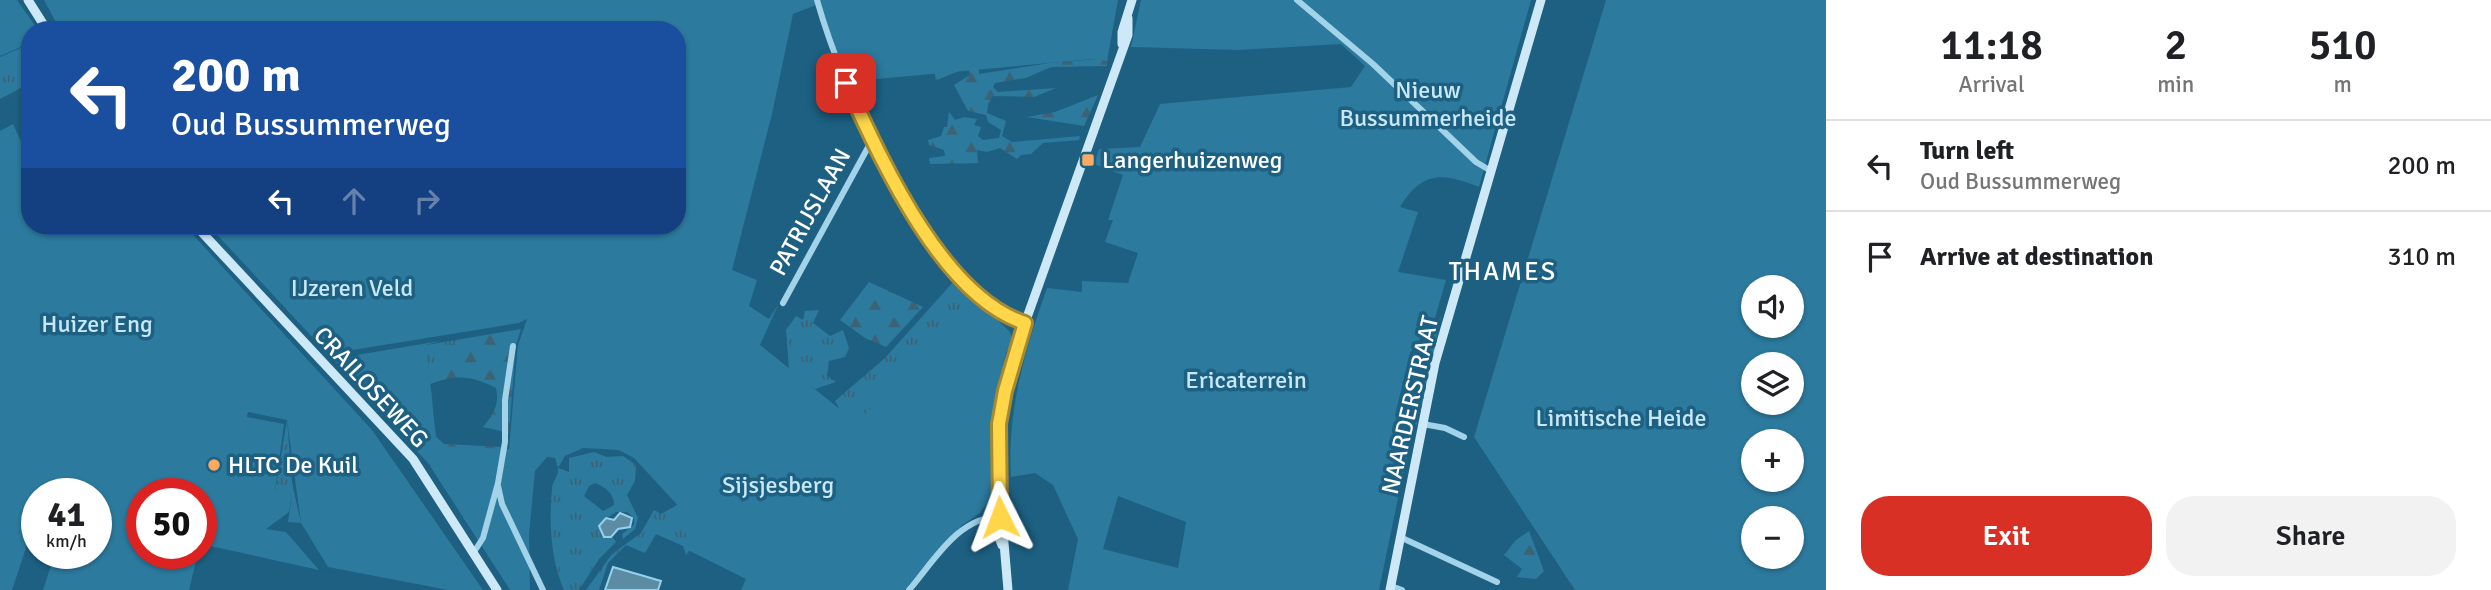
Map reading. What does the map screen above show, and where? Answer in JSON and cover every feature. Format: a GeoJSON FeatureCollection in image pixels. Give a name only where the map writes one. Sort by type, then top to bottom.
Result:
{"type":"FeatureCollection","features":[{"type":"Feature","properties":{"kind":"main road"},"geometry":{"type":"LineString","coordinates":[[28,0],[41,21]]}},
{"type":"Feature","properties":{"kind":"main road"},"geometry":{"type":"LineString","coordinates":[[1008,590],[1004,552],[996,517],[999,424],[1005,391],[1025,323],[1108,93],[1132,0]]}},
{"type":"Feature","properties":{"kind":"main road","name":"NAARDERSTRAAT"},"geometry":{"type":"LineString","coordinates":[[1391,588],[1435,363],[1541,0]]}},
{"type":"Feature","properties":{"kind":"main road","name":"CRAILOSEWEG"},"geometry":{"type":"LineString","coordinates":[[204,235],[413,459],[497,590]]}},
{"type":"Feature","properties":{"kind":"street"},"geometry":{"type":"LineString","coordinates":[[817,0],[846,83],[872,140],[929,241],[957,274],[1002,314],[1025,323]]}},
{"type":"Feature","properties":{"kind":"street"},"geometry":{"type":"LineString","coordinates":[[1297,0],[1373,64],[1476,162],[1491,171]]}},
{"type":"Feature","properties":{"kind":"street","name":"PATRIJSLAAN"},"geometry":{"type":"LineString","coordinates":[[783,303],[872,140]]}},
{"type":"Feature","properties":{"kind":"street"},"geometry":{"type":"LineString","coordinates":[[474,552],[483,538],[498,483],[505,442],[505,400],[513,346]]}},
{"type":"Feature","properties":{"kind":"street"},"geometry":{"type":"LineString","coordinates":[[1423,424],[1445,428],[1464,437]]}},
{"type":"Feature","properties":{"kind":"street"},"geometry":{"type":"LineString","coordinates":[[498,483],[502,505],[543,590]]}},
{"type":"Feature","properties":{"kind":"street"},"geometry":{"type":"LineString","coordinates":[[909,590],[967,525],[996,517]]}},
{"type":"Feature","properties":{"kind":"street"},"geometry":{"type":"LineString","coordinates":[[1400,537],[1497,582]]}},
{"type":"Feature","properties":{"kind":"street"},"geometry":{"type":"LineString","coordinates":[[1391,588],[1402,590]]}},
{"type":"Feature","properties":{"kind":"green space"},"geometry":{"type":"Polygon","coordinates":[[[0,0],[17,0],[32,21],[21,21],[21,47],[0,56],[0,0]]]}},
{"type":"Feature","properties":{"kind":"green space"},"geometry":{"type":"Polygon","coordinates":[[[44,0],[814,0],[816,5],[793,14],[772,114],[732,270],[757,280],[749,306],[769,319],[779,303],[760,345],[857,423],[974,297],[1010,332],[1013,340],[1006,353],[997,398],[991,498],[980,513],[962,525],[905,590],[741,590],[746,579],[688,550],[682,510],[634,458],[619,450],[583,448],[565,456],[558,468],[555,458],[547,457],[535,471],[529,535],[530,590],[510,590],[429,464],[337,363],[426,345],[437,446],[509,449],[518,345],[527,319],[519,323],[328,354],[217,235],[686,235],[686,21],[55,21],[44,0]]]}},
{"type":"Feature","properties":{"kind":"green space"},"geometry":{"type":"Polygon","coordinates":[[[819,0],[1118,0],[1107,61],[1093,59],[844,82],[819,0]]]}},
{"type":"Feature","properties":{"kind":"green space","name":"Ericaterrein"},"geometry":{"type":"Polygon","coordinates":[[[1141,0],[1531,0],[1479,187],[1455,179],[1435,178],[1417,186],[1400,207],[1418,212],[1398,272],[1446,280],[1435,318],[1410,353],[1395,416],[1418,420],[1404,469],[1379,590],[1068,590],[1078,539],[1053,485],[1035,473],[1011,477],[1012,428],[1019,381],[1047,288],[1082,292],[1082,281],[1128,283],[1138,253],[1105,242],[1113,220],[1108,220],[1123,175],[1094,164],[1099,149],[1140,147],[1160,104],[1351,87],[1365,66],[1341,44],[1238,50],[1131,47],[1141,0]],[[1118,496],[1103,549],[1178,568],[1186,522],[1118,496]]]}},
{"type":"Feature","properties":{"kind":"green space","name":"Limitische Heide"},"geometry":{"type":"Polygon","coordinates":[[[1606,0],[1826,0],[1826,590],[1575,590],[1474,437],[1606,0]]]}},
{"type":"Feature","properties":{"kind":"green space"},"geometry":{"type":"Polygon","coordinates":[[[978,20],[979,74],[1050,63],[1108,58],[1107,66],[1051,67],[1026,78],[995,83],[993,87],[998,92],[1056,88],[1034,97],[993,96],[987,113],[1006,121],[1002,136],[1012,142],[1080,136],[1079,140],[1043,143],[1031,154],[1021,155],[1017,159],[1000,148],[987,152],[977,150],[978,163],[930,164],[929,158],[945,156],[944,150],[929,145],[928,140],[941,136],[944,127],[947,127],[949,112],[955,120],[964,117],[977,119],[974,125],[981,127],[978,136],[983,140],[999,138],[1001,130],[988,122],[986,115],[968,111],[954,85],[970,75],[968,67],[935,81],[935,68],[861,80],[871,101],[861,105],[844,64],[978,20]]]}},
{"type":"Feature","properties":{"kind":"green space"},"geometry":{"type":"Polygon","coordinates":[[[21,48],[21,88],[0,99],[0,57],[21,48]]]}},
{"type":"Feature","properties":{"kind":"green space"},"geometry":{"type":"Polygon","coordinates":[[[1098,95],[1084,126],[1027,117],[1055,112],[1098,95]]]}},
{"type":"Feature","properties":{"kind":"green space","name":"Huizer Eng"},"geometry":{"type":"Polygon","coordinates":[[[13,124],[21,141],[21,235],[193,235],[372,430],[483,590],[448,590],[328,567],[301,523],[287,420],[248,412],[247,417],[284,424],[275,491],[292,495],[289,512],[266,529],[286,532],[319,570],[217,548],[217,478],[126,478],[126,569],[194,569],[189,590],[43,590],[50,569],[112,569],[112,478],[21,478],[21,563],[12,590],[0,590],[0,131],[13,124]]]}},
{"type":"Feature","properties":{"kind":"green space"},"geometry":{"type":"Polygon","coordinates":[[[955,280],[981,309],[860,428],[840,410],[835,401],[885,358],[955,280]]]}},
{"type":"Feature","properties":{"kind":"green space"},"geometry":{"type":"Polygon","coordinates":[[[869,282],[923,307],[886,347],[865,338],[840,320],[869,282]]]}},
{"type":"Feature","properties":{"kind":"green space"},"geometry":{"type":"Polygon","coordinates":[[[819,310],[813,323],[830,336],[843,330],[849,348],[845,357],[829,361],[827,376],[836,382],[815,389],[789,370],[786,330],[796,316],[803,320],[805,311],[819,310]]]}},
{"type":"Feature","properties":{"kind":"green space"},"geometry":{"type":"Polygon","coordinates":[[[1441,317],[1419,417],[1401,412],[1414,354],[1441,317]]]}},
{"type":"Feature","properties":{"kind":"green space"},"geometry":{"type":"Polygon","coordinates":[[[521,329],[516,345],[509,433],[483,427],[495,409],[496,388],[471,378],[446,379],[428,385],[432,392],[433,434],[444,444],[504,447],[481,545],[429,464],[333,359],[440,341],[426,345],[429,369],[445,369],[450,344],[461,345],[462,339],[521,329]]]}},
{"type":"Feature","properties":{"kind":"green space"},"geometry":{"type":"Polygon","coordinates":[[[462,339],[462,345],[450,345],[446,369],[429,369],[426,345],[462,339]]]}},
{"type":"Feature","properties":{"kind":"green space"},"geometry":{"type":"Polygon","coordinates":[[[287,420],[292,483],[301,523],[288,522],[292,495],[275,492],[287,420]]]}},
{"type":"Feature","properties":{"kind":"green space"},"geometry":{"type":"Polygon","coordinates":[[[594,452],[607,457],[623,456],[636,465],[635,481],[627,495],[638,518],[635,529],[623,539],[622,534],[634,525],[634,518],[627,512],[616,512],[601,522],[616,542],[599,559],[579,590],[564,590],[552,540],[553,485],[558,468],[569,472],[569,458],[594,452]],[[595,483],[589,486],[584,496],[603,511],[614,505],[614,501],[608,491],[595,483]]]}},
{"type":"Feature","properties":{"kind":"green space"},"geometry":{"type":"Polygon","coordinates":[[[679,504],[684,510],[693,545],[686,555],[683,546],[656,534],[645,553],[626,545],[608,563],[599,590],[586,590],[612,554],[641,533],[654,510],[661,514],[679,504]]]}},
{"type":"Feature","properties":{"kind":"green space"},"geometry":{"type":"Polygon","coordinates":[[[1529,531],[1544,571],[1536,579],[1517,577],[1522,569],[1504,555],[1516,540],[1529,531]]]}},
{"type":"Feature","properties":{"kind":"shaded area"},"geometry":{"type":"Polygon","coordinates":[[[620,513],[632,518],[630,527],[618,529],[611,537],[604,537],[599,526],[606,518],[614,520],[620,513]]]}},
{"type":"Feature","properties":{"kind":"shaded area"},"geometry":{"type":"Polygon","coordinates":[[[613,567],[661,581],[658,590],[605,590],[613,567]]]}},
{"type":"Feature","properties":{"kind":"place","name":"Langerhuizenweg"},"geometry":{"type":"Point","coordinates":[1088,160]}},
{"type":"Feature","properties":{"kind":"place","name":"HLTC De Kuil"},"geometry":{"type":"Point","coordinates":[214,465]}},
{"type":"Feature","properties":{"kind":"district","name":"THAMES"},"geometry":{"type":"Point","coordinates":[1503,272]}},
{"type":"Feature","properties":{"kind":"route"},"geometry":{"type":"LineString","coordinates":[[846,83],[872,140],[911,214],[929,241],[957,274],[1002,314],[1025,323],[1015,352],[999,424],[1000,517]]}},
{"type":"Feature","properties":{"kind":"park label","name":"Nieuw Bussummerheide"},"geometry":{"type":"Point","coordinates":[1428,104]}},
{"type":"Feature","properties":{"kind":"park label","name":"IJzeren Veld"},"geometry":{"type":"Point","coordinates":[352,288]}},
{"type":"Feature","properties":{"kind":"park label","name":"Sijsjesberg"},"geometry":{"type":"Point","coordinates":[778,485]}}]}
